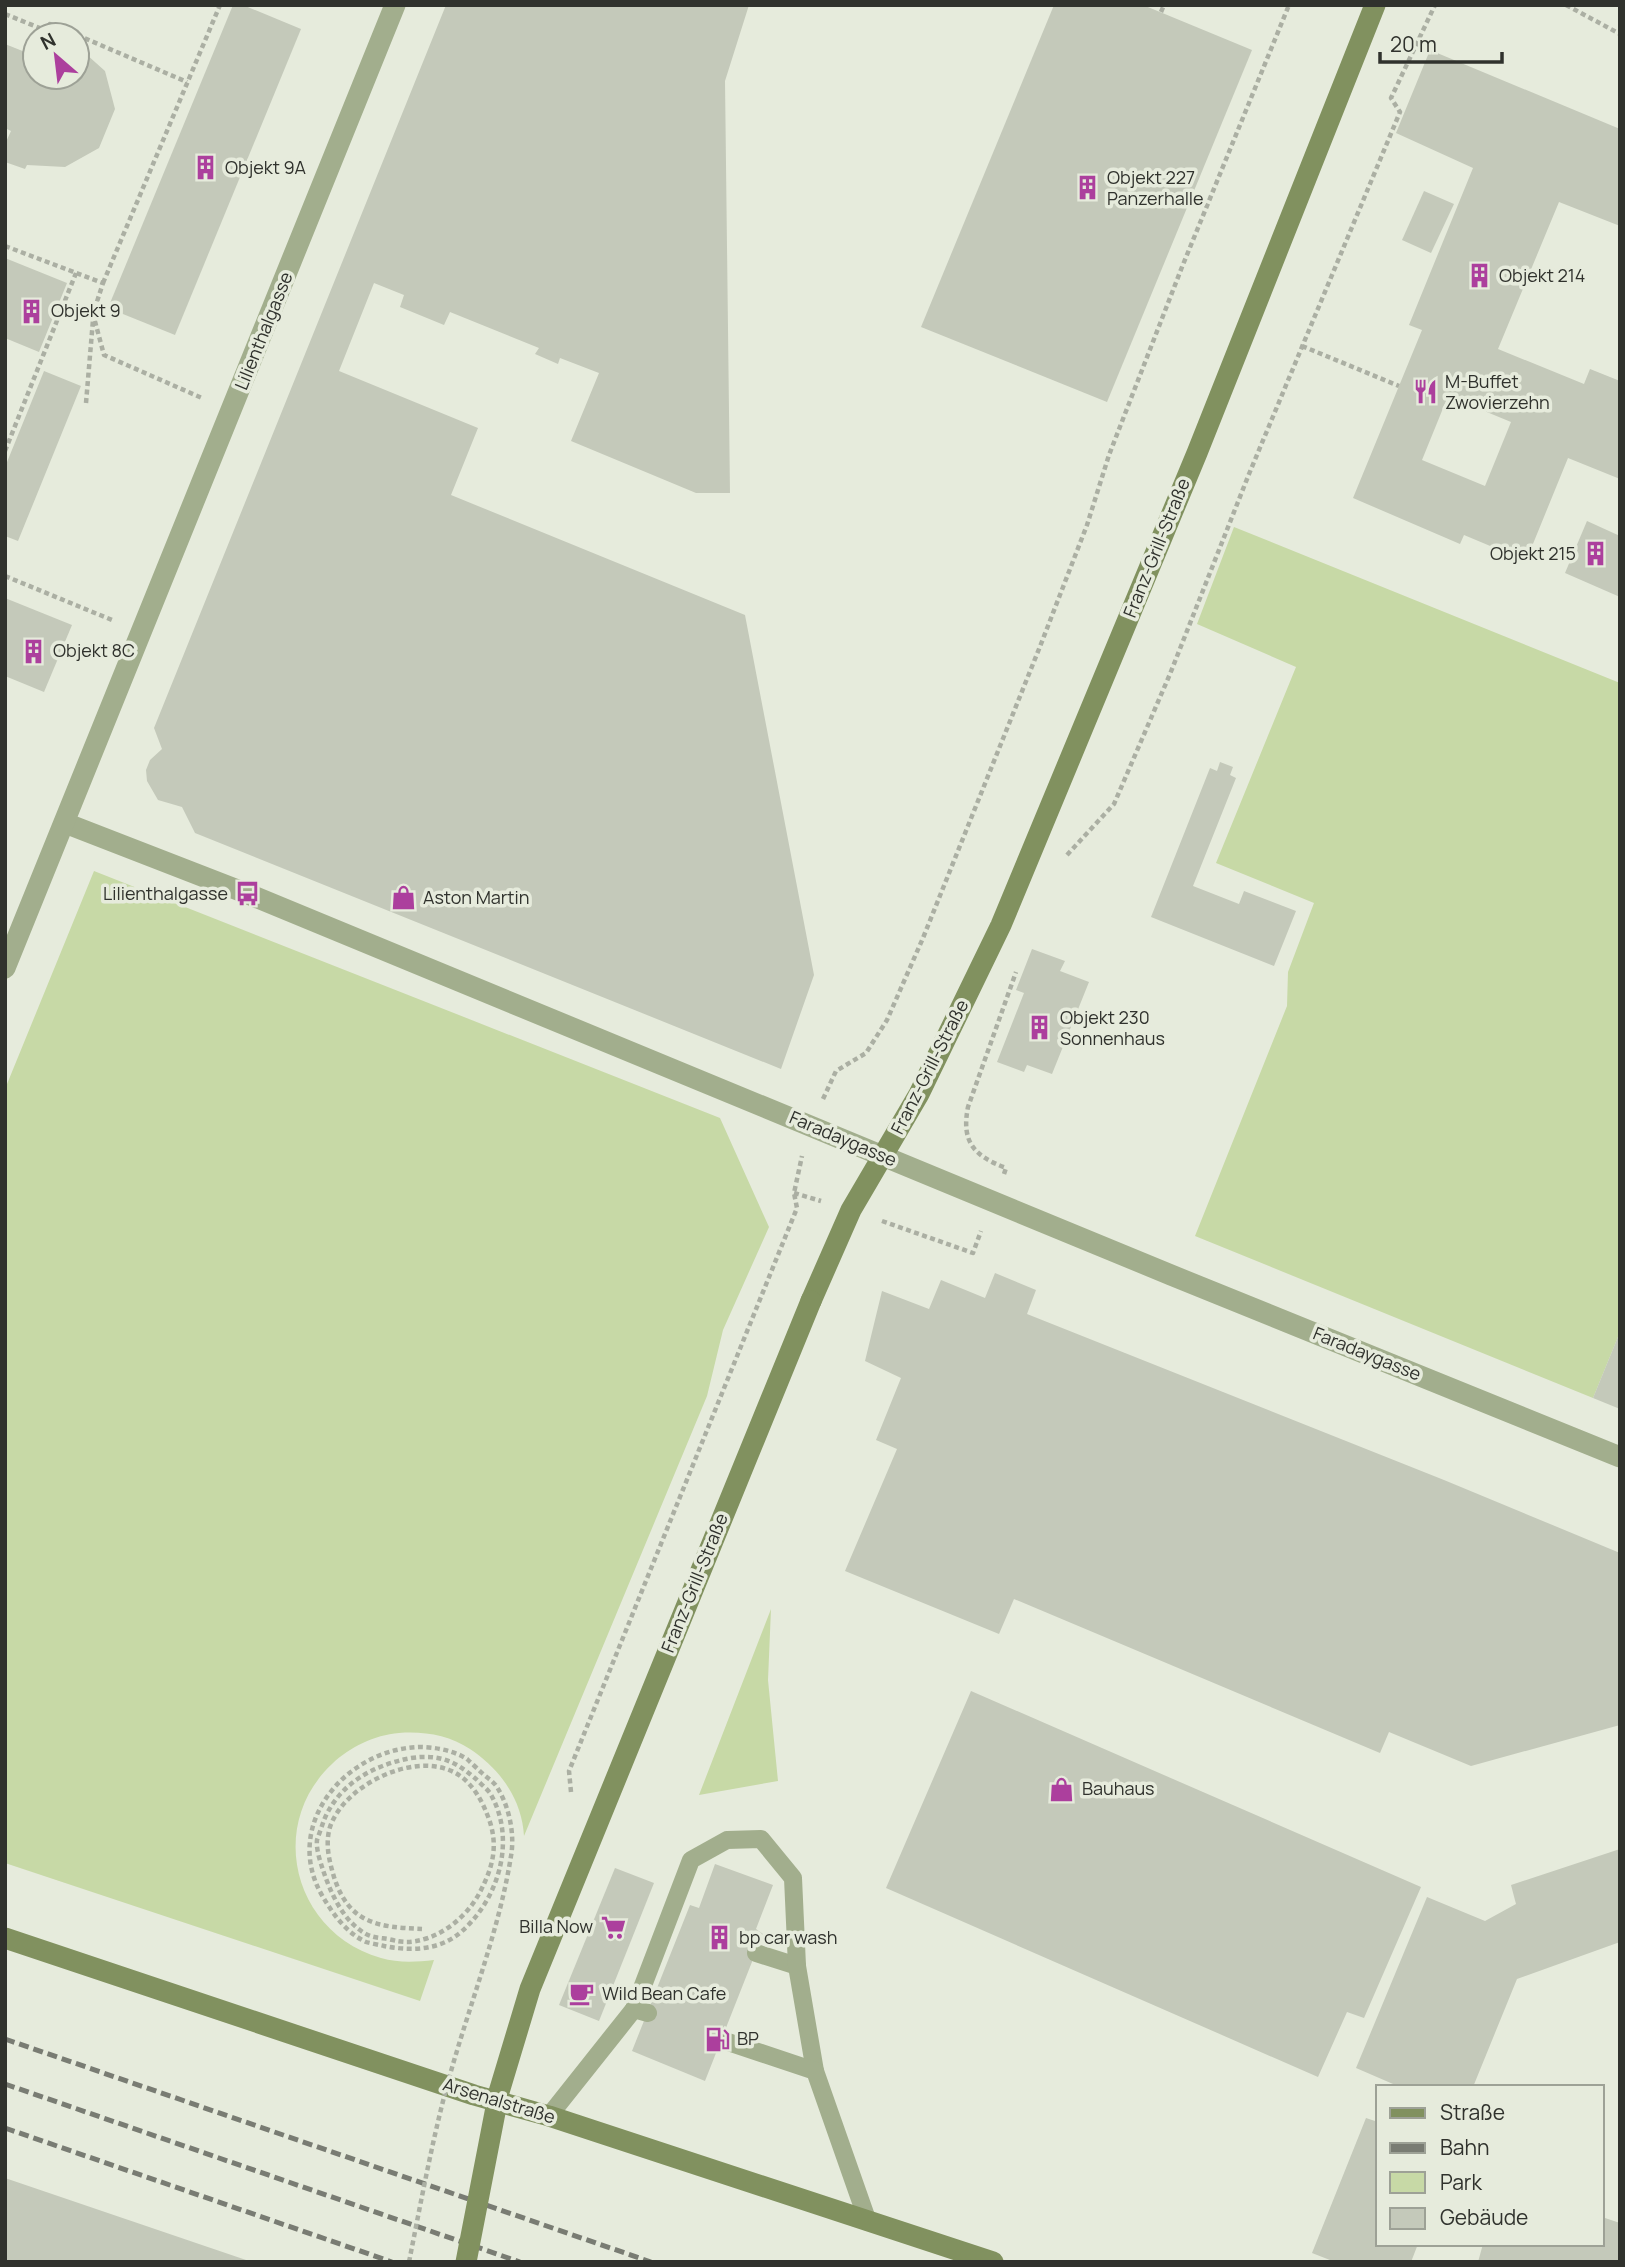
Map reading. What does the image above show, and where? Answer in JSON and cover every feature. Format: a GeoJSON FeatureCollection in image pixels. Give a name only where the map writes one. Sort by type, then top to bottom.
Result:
{"type":"FeatureCollection","features":[{"type":"Feature","properties":{"kind":"street","name":"Lilienthalgasse"},"geometry":{"type":"LineString","coordinates":[[5,968],[395,5]]}},
{"type":"Feature","properties":{"kind":"street","name":"Franz-Grill-Straße"},"geometry":{"type":"LineString","coordinates":[[466,2262],[499,2092],[539,1965],[811,1301],[851,1210],[919,1094],[1001,925],[1197,453],[1376,5]]}},
{"type":"Feature","properties":{"kind":"street","name":"Faradaygasse"},"geometry":{"type":"LineString","coordinates":[[65,823],[248,894],[1620,1457]]}},
{"type":"Feature","properties":{"kind":"street","name":"Arsenalstraße"},"geometry":{"type":"LineString","coordinates":[[5,1938],[461,2091],[550,2116],[993,2262]]}},
{"type":"Feature","properties":{"kind":"lane"},"geometry":{"type":"LineString","coordinates":[[550,2116],[641,2011],[677,1919],[691,1860],[727,1840],[761,1839],[793,1878],[797,1966],[815,2071],[868,2221]]}},
{"type":"Feature","properties":{"kind":"lane"},"geometry":{"type":"LineString","coordinates":[[756,1953],[797,1966]]}},
{"type":"Feature","properties":{"kind":"lane"},"geometry":{"type":"LineString","coordinates":[[722,2040],[815,2071]]}},
{"type":"Feature","properties":{"kind":"path"},"geometry":{"type":"LineString","coordinates":[[86,403],[93,314],[103,283],[220,5]]}},
{"type":"Feature","properties":{"kind":"path"},"geometry":{"type":"LineString","coordinates":[[1161,12],[1164,5]]}},
{"type":"Feature","properties":{"kind":"path"},"geometry":{"type":"LineString","coordinates":[[571,1792],[569,1771],[797,1208],[794,1192],[811,1125],[836,1071],[866,1053],[887,1020],[918,950],[1087,525],[1109,455],[1182,267],[1289,5]]}},
{"type":"Feature","properties":{"kind":"path"},"geometry":{"type":"LineString","coordinates":[[1061,867],[1066,855],[1114,804],[1400,112],[1391,98],[1435,5]]}},
{"type":"Feature","properties":{"kind":"path"},"geometry":{"type":"LineString","coordinates":[[1566,5],[1620,34]]}},
{"type":"Feature","properties":{"kind":"path"},"geometry":{"type":"LineString","coordinates":[[5,14],[22,21]]}},
{"type":"Feature","properties":{"kind":"path"},"geometry":{"type":"LineString","coordinates":[[91,41],[187,82]]}},
{"type":"Feature","properties":{"kind":"path"},"geometry":{"type":"LineString","coordinates":[[5,246],[103,283]]}},
{"type":"Feature","properties":{"kind":"path"},"geometry":{"type":"LineString","coordinates":[[5,452],[76,273]]}},
{"type":"Feature","properties":{"kind":"path"},"geometry":{"type":"LineString","coordinates":[[93,314],[104,355],[232,411]]}},
{"type":"Feature","properties":{"kind":"path"},"geometry":{"type":"LineString","coordinates":[[1302,346],[1399,386]]}},
{"type":"Feature","properties":{"kind":"path"},"geometry":{"type":"LineString","coordinates":[[5,576],[142,633]]}},
{"type":"Feature","properties":{"kind":"path"},"geometry":{"type":"LineString","coordinates":[[794,1192],[973,1253],[1006,1168],[990,1162],[972,1147],[964,1127],[968,1107],[1021,959]]}},
{"type":"Feature","properties":{"kind":"path"},"geometry":{"type":"LineString","coordinates":[[409,2262],[445,2093],[496,1918],[512,1852],[512,1824],[497,1787],[468,1759],[448,1750],[425,1747],[400,1749],[367,1760],[339,1780],[322,1805],[309,1836],[310,1861],[319,1891],[341,1923],[365,1942],[410,1951],[439,1945],[460,1933],[488,1900],[503,1858],[501,1824],[489,1791],[460,1765],[444,1758],[424,1756],[398,1760],[369,1771],[344,1789],[328,1811],[317,1838],[319,1860],[329,1890],[348,1919],[369,1935],[408,1944],[452,1927],[478,1896],[495,1856],[493,1827],[479,1794],[454,1771],[435,1766],[397,1769],[365,1784],[341,1806],[330,1828],[327,1851],[339,1891],[355,1913],[383,1927],[422,1929]]}},
{"type":"Feature","properties":{"kind":"green space"},"geometry":{"type":"Polygon","coordinates":[[[1234,527],[1620,683],[1620,1332],[1593,1398],[1195,1236],[1287,1006],[1288,972],[1314,903],[1216,863],[1296,667],[1197,624],[1234,527]]]}},
{"type":"Feature","properties":{"kind":"green space"},"geometry":{"type":"Polygon","coordinates":[[[94,871],[720,1118],[769,1227],[723,1330],[707,1396],[524,1836],[514,1797],[500,1776],[470,1749],[436,1735],[399,1733],[363,1743],[332,1764],[312,1789],[300,1817],[296,1846],[299,1875],[310,1902],[327,1926],[351,1945],[387,1960],[434,1960],[420,2001],[5,1863],[5,1089],[94,871]]]}},
{"type":"Feature","properties":{"kind":"green space"},"geometry":{"type":"Polygon","coordinates":[[[771,1609],[768,1680],[778,1781],[699,1795],[771,1609]]]}},
{"type":"Feature","properties":{"kind":"building","name":"Objekt 9A"},"geometry":{"type":"Polygon","coordinates":[[[233,5],[243,5],[301,29],[175,335],[108,308],[233,5]]]}},
{"type":"Feature","properties":{"kind":"building"},"geometry":{"type":"Polygon","coordinates":[[[446,5],[749,5],[725,81],[730,493],[696,493],[571,441],[599,373],[560,358],[558,364],[535,354],[539,348],[450,312],[444,325],[400,307],[404,295],[374,283],[339,371],[478,428],[451,495],[745,615],[814,975],[781,1069],[195,833],[182,807],[158,800],[147,781],[146,770],[150,760],[162,749],[154,728],[446,5]]]}},
{"type":"Feature","properties":{"kind":"building","name":"Objekt 227 Panzerhalle"},"geometry":{"type":"Polygon","coordinates":[[[1054,5],[1143,5],[1252,50],[1107,402],[921,327],[1054,5]]]}},
{"type":"Feature","properties":{"kind":"building"},"geometry":{"type":"Polygon","coordinates":[[[5,44],[21,50],[21,91],[91,91],[91,58],[105,71],[115,109],[99,148],[65,167],[27,165],[25,169],[5,162],[5,144],[11,131],[5,128],[5,44]]]}},
{"type":"Feature","properties":{"kind":"building","name":"Objekt 214"},"geometry":{"type":"Polygon","coordinates":[[[1430,50],[1620,129],[1620,226],[1559,202],[1498,349],[1584,384],[1590,369],[1620,381],[1620,479],[1568,458],[1526,561],[1464,535],[1460,544],[1353,498],[1422,330],[1409,325],[1473,168],[1396,133],[1430,50]],[[1448,396],[1422,460],[1485,486],[1511,422],[1448,396]]]}},
{"type":"Feature","properties":{"kind":"building"},"geometry":{"type":"Polygon","coordinates":[[[1424,191],[1454,204],[1431,253],[1402,240],[1424,191]]]}},
{"type":"Feature","properties":{"kind":"building","name":"Objekt 9"},"geometry":{"type":"Polygon","coordinates":[[[5,258],[67,283],[39,352],[5,338],[5,258]]]}},
{"type":"Feature","properties":{"kind":"building"},"geometry":{"type":"Polygon","coordinates":[[[44,371],[81,386],[18,541],[5,536],[5,467],[44,371]]]}},
{"type":"Feature","properties":{"kind":"building","name":"Objekt 215"},"geometry":{"type":"Polygon","coordinates":[[[1587,521],[1620,536],[1620,597],[1565,573],[1587,521]]]}},
{"type":"Feature","properties":{"kind":"building","name":"Objekt 8C"},"geometry":{"type":"Polygon","coordinates":[[[5,598],[72,625],[44,692],[5,676],[5,598]]]}},
{"type":"Feature","properties":{"kind":"building"},"geometry":{"type":"Polygon","coordinates":[[[1220,762],[1233,767],[1230,775],[1236,778],[1193,886],[1239,904],[1244,891],[1296,911],[1274,966],[1151,917],[1210,768],[1217,771],[1220,762]]]}},
{"type":"Feature","properties":{"kind":"building","name":"Objekt 230 Sonnenhaus"},"geometry":{"type":"Polygon","coordinates":[[[1032,949],[1065,961],[1060,971],[1089,982],[1052,1074],[1027,1065],[1024,1072],[997,1062],[1024,993],[1016,990],[1032,949]]]}},
{"type":"Feature","properties":{"kind":"building"},"geometry":{"type":"Polygon","coordinates":[[[995,1273],[1036,1290],[1027,1314],[1620,1553],[1620,1725],[1471,1766],[1389,1732],[1380,1753],[1014,1599],[999,1634],[845,1571],[897,1449],[876,1440],[901,1378],[865,1361],[882,1291],[929,1309],[941,1280],[985,1298],[995,1273]]]}},
{"type":"Feature","properties":{"kind":"building"},"geometry":{"type":"Polygon","coordinates":[[[1620,1332],[1620,1409],[1593,1398],[1620,1332]]]}},
{"type":"Feature","properties":{"kind":"building","name":"Bauhaus"},"geometry":{"type":"Polygon","coordinates":[[[971,1691],[1421,1887],[1364,2018],[1347,2012],[1318,2077],[886,1888],[971,1691]]]}},
{"type":"Feature","properties":{"kind":"building"},"geometry":{"type":"Polygon","coordinates":[[[1620,1849],[1620,1942],[1517,1979],[1474,2085],[1395,2085],[1356,2068],[1427,1897],[1485,1921],[1516,1904],[1511,1885],[1620,1849]]]}},
{"type":"Feature","properties":{"kind":"building"},"geometry":{"type":"Polygon","coordinates":[[[715,1864],[773,1885],[756,1929],[763,1934],[705,2081],[632,2051],[690,1905],[699,1908],[715,1864]]]}},
{"type":"Feature","properties":{"kind":"building"},"geometry":{"type":"Polygon","coordinates":[[[615,1868],[654,1883],[599,2021],[559,2005],[615,1868]]]}},
{"type":"Feature","properties":{"kind":"building"},"geometry":{"type":"Polygon","coordinates":[[[1366,2118],[1376,2121],[1376,2246],[1417,2246],[1411,2262],[1335,2262],[1312,2253],[1366,2118]]]}},
{"type":"Feature","properties":{"kind":"building"},"geometry":{"type":"Polygon","coordinates":[[[5,2178],[249,2261],[249,2262],[5,2262],[5,2178]]]}},
{"type":"Feature","properties":{"kind":"building"},"geometry":{"type":"Polygon","coordinates":[[[1604,2218],[1620,2223],[1620,2262],[1478,2262],[1482,2246],[1604,2246],[1604,2218]]]}},
{"type":"Feature","properties":{"kind":"railway"},"geometry":{"type":"LineString","coordinates":[[5,2039],[651,2262]]}},
{"type":"Feature","properties":{"kind":"railway"},"geometry":{"type":"LineString","coordinates":[[5,2084],[520,2262]]}},
{"type":"Feature","properties":{"kind":"railway"},"geometry":{"type":"LineString","coordinates":[[5,2128],[392,2262]]}},
{"type":"Feature","properties":{"kind":"place","name":"Objekt 9A"},"geometry":{"type":"Point","coordinates":[205,168]}},
{"type":"Feature","properties":{"kind":"place","name":"Objekt 227 Panzerhalle"},"geometry":{"type":"Point","coordinates":[1087,188]}},
{"type":"Feature","properties":{"kind":"place","name":"Objekt 214"},"geometry":{"type":"Point","coordinates":[1479,276]}},
{"type":"Feature","properties":{"kind":"place","name":"Objekt 9"},"geometry":{"type":"Point","coordinates":[31,311]}},
{"type":"Feature","properties":{"kind":"place","name":"M-Buffet Zwovierzehn"},"geometry":{"type":"Point","coordinates":[1425,392]}},
{"type":"Feature","properties":{"kind":"place","name":"Objekt 215"},"geometry":{"type":"Point","coordinates":[1596,554]}},
{"type":"Feature","properties":{"kind":"place","name":"Objekt 8C"},"geometry":{"type":"Point","coordinates":[33,651]}},
{"type":"Feature","properties":{"kind":"place","name":"Lilienthalgasse"},"geometry":{"type":"Point","coordinates":[248,894]}},
{"type":"Feature","properties":{"kind":"place","name":"Aston Martin"},"geometry":{"type":"Point","coordinates":[403,898]}},
{"type":"Feature","properties":{"kind":"place","name":"Objekt 230 Sonnenhaus"},"geometry":{"type":"Point","coordinates":[1040,1028]}},
{"type":"Feature","properties":{"kind":"place","name":"Bauhaus"},"geometry":{"type":"Point","coordinates":[1062,1789]}},
{"type":"Feature","properties":{"kind":"place","name":"Billa Now"},"geometry":{"type":"Point","coordinates":[613,1927]}},
{"type":"Feature","properties":{"kind":"place","name":"bp car wash"},"geometry":{"type":"Point","coordinates":[719,1938]}},
{"type":"Feature","properties":{"kind":"place","name":"Wild Bean Cafe"},"geometry":{"type":"Point","coordinates":[582,1994]}},
{"type":"Feature","properties":{"kind":"place","name":"BP"},"geometry":{"type":"Point","coordinates":[717,2039]}}]}
